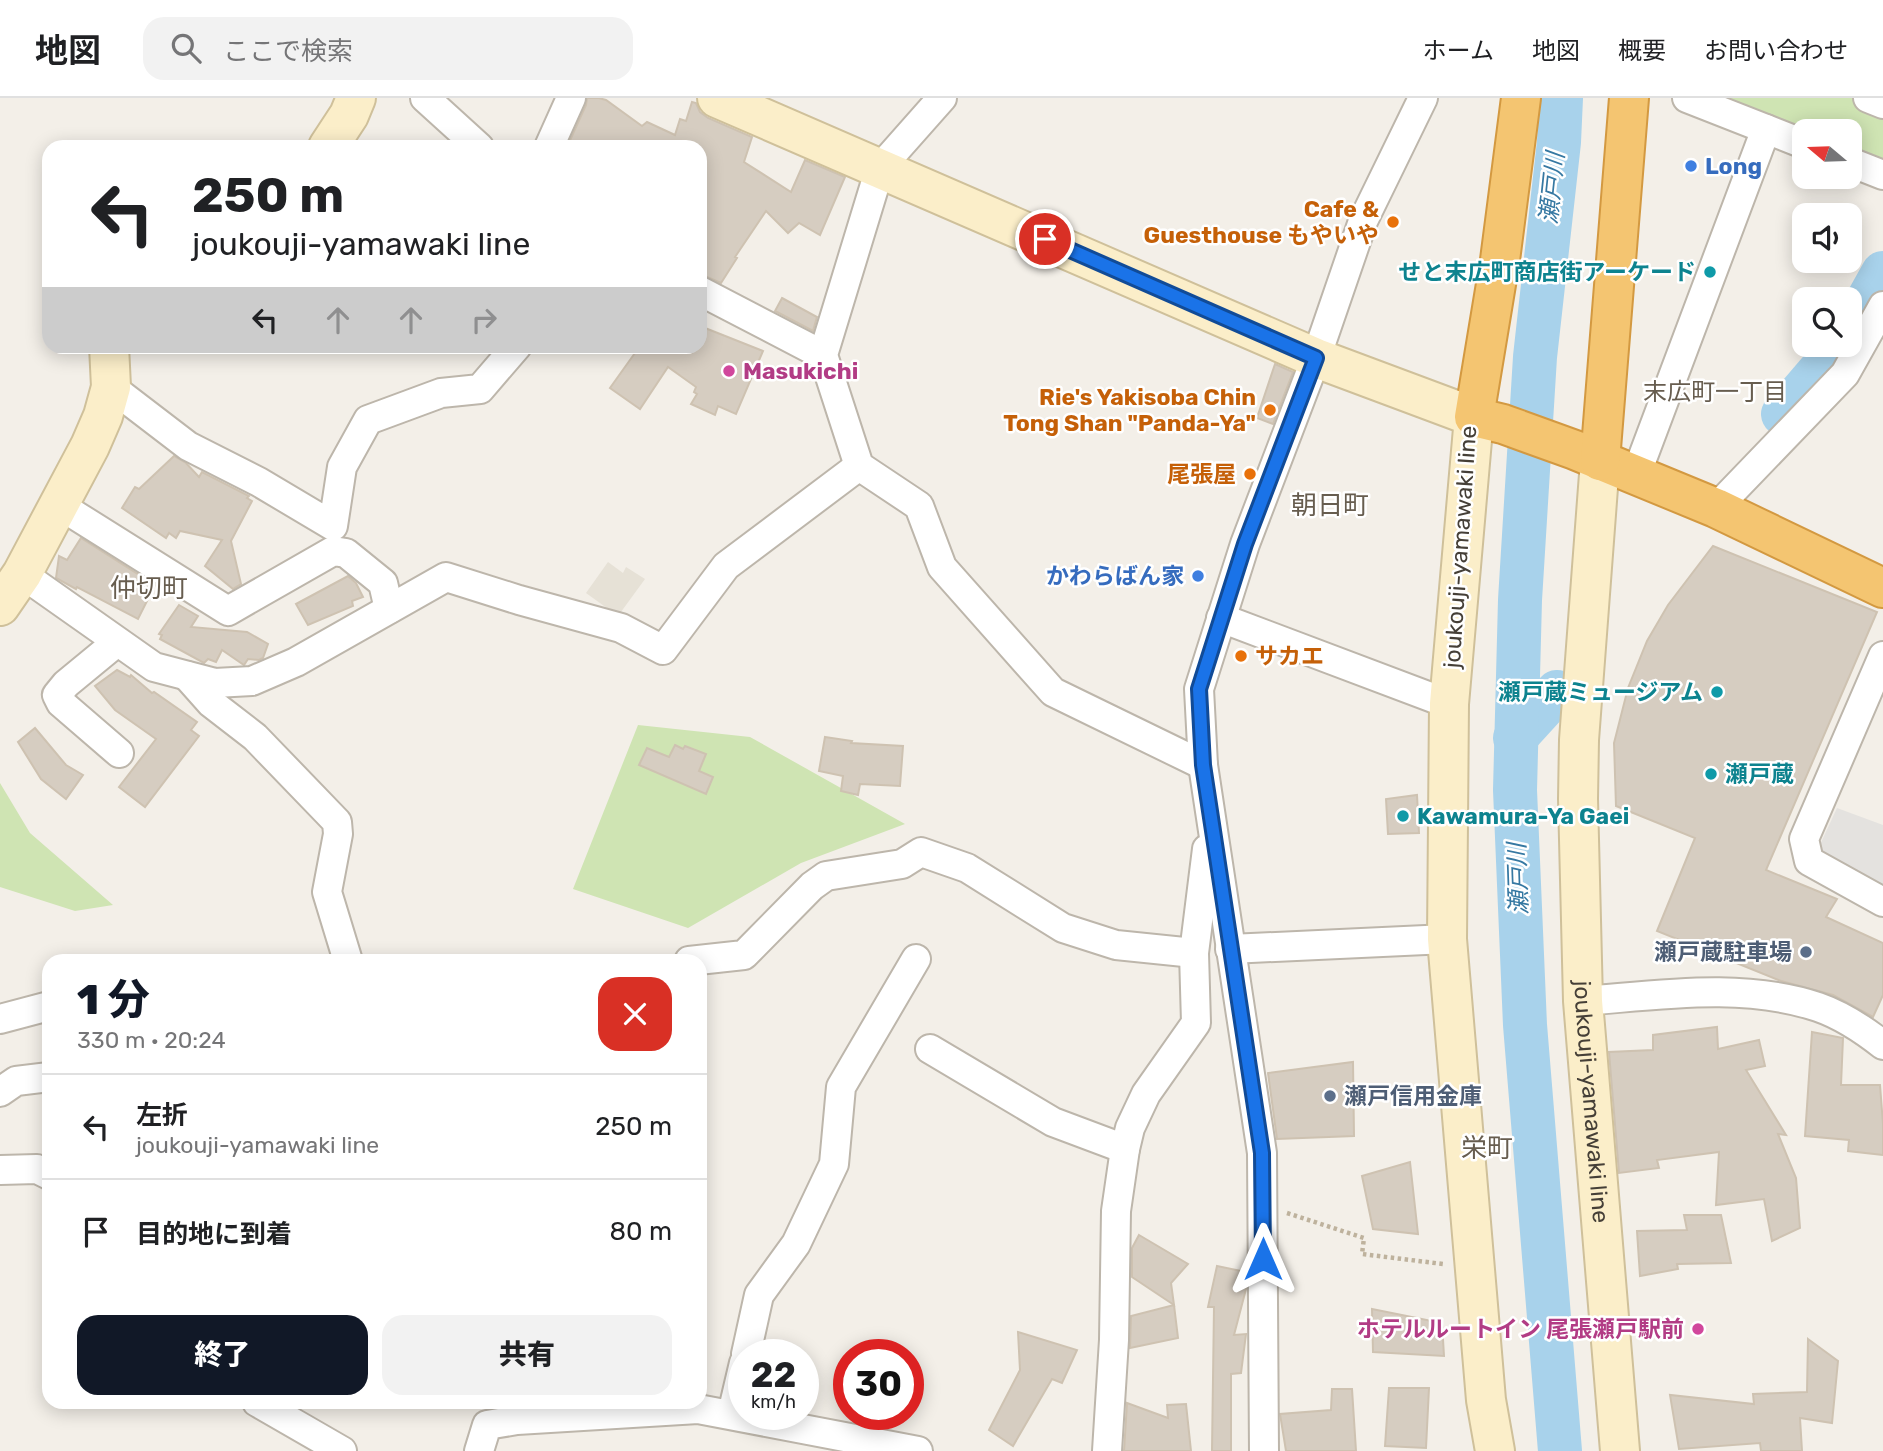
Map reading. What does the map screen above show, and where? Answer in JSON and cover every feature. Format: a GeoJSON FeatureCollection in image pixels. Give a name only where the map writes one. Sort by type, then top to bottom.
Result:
{"type":"FeatureCollection","features":[{"type":"Feature","properties":{"kind":"highway"},"geometry":{"type":"LineString","coordinates":[[1521,98],[1500,260],[1488,421],[1587,455],[1716,508],[1883,588]]}},
{"type":"Feature","properties":{"kind":"highway"},"geometry":{"type":"LineString","coordinates":[[1587,455],[1629,98]]}},
{"type":"Feature","properties":{"kind":"main road"},"geometry":{"type":"LineString","coordinates":[[333,140],[349,115],[356,98]]}},
{"type":"Feature","properties":{"kind":"main road","name":"joukouji-yamawaki line"},"geometry":{"type":"LineString","coordinates":[[717,98],[1316,358],[1488,421],[1449,704],[1447,939],[1486,1400],[1496,1451]]}},
{"type":"Feature","properties":{"kind":"main road"},"geometry":{"type":"LineString","coordinates":[[0,606],[22,574],[90,446],[103,416],[111,387],[109,354]]}},
{"type":"Feature","properties":{"kind":"main road","name":"joukouji-yamawaki line"},"geometry":{"type":"LineString","coordinates":[[1587,455],[1579,740],[1583,1001],[1620,1451]]}},
{"type":"Feature","properties":{"kind":"street"},"geometry":{"type":"LineString","coordinates":[[425,98],[471,140]]}},
{"type":"Feature","properties":{"kind":"street"},"geometry":{"type":"LineString","coordinates":[[552,140],[571,98]]}},
{"type":"Feature","properties":{"kind":"street"},"geometry":{"type":"LineString","coordinates":[[942,98],[880,168],[823,355],[859,466],[919,506],[942,567],[1053,692],[1203,765]]}},
{"type":"Feature","properties":{"kind":"street"},"geometry":{"type":"LineString","coordinates":[[1264,1451],[1262,1153],[1203,765],[1199,689],[1245,544],[1316,358],[1363,220],[1423,98]]}},
{"type":"Feature","properties":{"kind":"street"},"geometry":{"type":"LineString","coordinates":[[1686,98],[1792,139]]}},
{"type":"Feature","properties":{"kind":"street"},"geometry":{"type":"LineString","coordinates":[[1868,98],[1883,104]]}},
{"type":"Feature","properties":{"kind":"street"},"geometry":{"type":"LineString","coordinates":[[1636,475],[1766,129]]}},
{"type":"Feature","properties":{"kind":"street"},"geometry":{"type":"LineString","coordinates":[[1862,167],[1883,175]]}},
{"type":"Feature","properties":{"kind":"street"},"geometry":{"type":"LineString","coordinates":[[707,295],[823,355]]}},
{"type":"Feature","properties":{"kind":"street"},"geometry":{"type":"LineString","coordinates":[[1716,508],[1845,374],[1883,306]]}},
{"type":"Feature","properties":{"kind":"street"},"geometry":{"type":"LineString","coordinates":[[111,387],[188,446],[259,482],[333,526],[342,467],[368,420],[441,393],[480,389],[510,354]]}},
{"type":"Feature","properties":{"kind":"street"},"geometry":{"type":"LineString","coordinates":[[22,574],[154,667],[215,683],[252,681],[296,662],[446,577],[621,628],[663,650],[726,566],[859,466]]}},
{"type":"Feature","properties":{"kind":"street"},"geometry":{"type":"LineString","coordinates":[[59,505],[228,611],[333,551],[346,553],[383,583],[388,610]]}},
{"type":"Feature","properties":{"kind":"street"},"geometry":{"type":"LineString","coordinates":[[1221,618],[1449,704]]}},
{"type":"Feature","properties":{"kind":"street"},"geometry":{"type":"LineString","coordinates":[[117,642],[66,684],[57,695],[61,703],[119,753]]}},
{"type":"Feature","properties":{"kind":"street"},"geometry":{"type":"LineString","coordinates":[[1883,656],[1804,839],[1809,861],[1883,902]]}},
{"type":"Feature","properties":{"kind":"street"},"geometry":{"type":"LineString","coordinates":[[187,676],[211,703],[255,737],[337,822],[338,834],[327,892],[346,954]]}},
{"type":"Feature","properties":{"kind":"street"},"geometry":{"type":"LineString","coordinates":[[1107,1451],[1114,1340],[1116,1211],[1125,1149],[1130,1128],[1146,1094],[1196,1023],[1194,953],[1212,813]]}},
{"type":"Feature","properties":{"kind":"street"},"geometry":{"type":"LineString","coordinates":[[707,959],[744,954],[812,886],[826,876],[902,864],[922,852],[967,868],[1063,928],[1116,945],[1194,953]]}},
{"type":"Feature","properties":{"kind":"street"},"geometry":{"type":"LineString","coordinates":[[1230,949],[1447,939]]}},
{"type":"Feature","properties":{"kind":"street"},"geometry":{"type":"LineString","coordinates":[[750,1339],[760,1295],[796,1244],[834,1164],[841,1087],[916,959]]}},
{"type":"Feature","properties":{"kind":"street"},"geometry":{"type":"LineString","coordinates":[[1583,1001],[1721,991],[1766,995],[1819,1007],[1862,1029],[1883,1045]]}},
{"type":"Feature","properties":{"kind":"street"},"geometry":{"type":"LineString","coordinates":[[0,1019],[42,1008]]}},
{"type":"Feature","properties":{"kind":"street"},"geometry":{"type":"LineString","coordinates":[[930,1049],[1053,1122],[1125,1149]]}},
{"type":"Feature","properties":{"kind":"street"},"geometry":{"type":"LineString","coordinates":[[0,1092],[16,1081],[42,1078]]}},
{"type":"Feature","properties":{"kind":"street"},"geometry":{"type":"LineString","coordinates":[[0,1170],[37,1169],[42,1172]]}},
{"type":"Feature","properties":{"kind":"street"},"geometry":{"type":"LineString","coordinates":[[279,1409],[342,1451]]}},
{"type":"Feature","properties":{"kind":"street"},"geometry":{"type":"LineString","coordinates":[[479,1451],[487,1425],[517,1420],[698,1409],[728,1414]]}},
{"type":"Feature","properties":{"kind":"street"},"geometry":{"type":"LineString","coordinates":[[810,1430],[918,1451]]}},
{"type":"Feature","properties":{"kind":"path"},"geometry":{"type":"LineString","coordinates":[[1263,1205],[1364,1238],[1362,1254],[1475,1267]]}},
{"type":"Feature","properties":{"kind":"shaded area"},"geometry":{"type":"Polygon","coordinates":[[[608,562],[623,573],[626,567],[645,579],[618,616],[586,593],[608,562]]]}},
{"type":"Feature","properties":{"kind":"shaded area"},"geometry":{"type":"Polygon","coordinates":[[[1837,808],[1883,825],[1883,887],[1818,849],[1837,808]]]}},
{"type":"Feature","properties":{"kind":"green space"},"geometry":{"type":"Polygon","coordinates":[[[1716,98],[1857,98],[1883,109],[1883,167],[1862,158],[1862,119],[1792,119],[1792,126],[1716,98]]]}},
{"type":"Feature","properties":{"kind":"green space"},"geometry":{"type":"Polygon","coordinates":[[[638,725],[750,737],[905,824],[801,863],[688,928],[573,889],[638,725]]]}},
{"type":"Feature","properties":{"kind":"green space"},"geometry":{"type":"Polygon","coordinates":[[[0,783],[30,833],[113,905],[75,911],[0,887],[0,783]]]}},
{"type":"Feature","properties":{"kind":"building"},"geometry":{"type":"Polygon","coordinates":[[[587,98],[606,100],[642,126],[647,122],[675,135],[680,119],[686,121],[692,102],[696,103],[700,112],[708,118],[752,137],[744,162],[791,192],[805,160],[845,177],[820,235],[799,223],[788,233],[766,211],[721,283],[707,277],[707,140],[570,140],[587,98]]]}},
{"type":"Feature","properties":{"kind":"building"},"geometry":{"type":"Polygon","coordinates":[[[782,298],[817,317],[813,331],[775,311],[782,298]]]}},
{"type":"Feature","properties":{"kind":"building"},"geometry":{"type":"Polygon","coordinates":[[[707,329],[763,351],[736,414],[718,406],[715,415],[691,404],[697,394],[694,392],[696,387],[668,367],[640,409],[610,388],[634,354],[707,354],[707,329]]]}},
{"type":"Feature","properties":{"kind":"building"},"geometry":{"type":"Polygon","coordinates":[[[1275,364],[1293,372],[1273,424],[1257,418],[1275,364]]]}},
{"type":"Feature","properties":{"kind":"building"},"geometry":{"type":"Polygon","coordinates":[[[174,456],[186,463],[199,477],[202,472],[249,496],[247,498],[252,501],[231,541],[241,584],[233,589],[205,566],[222,540],[180,531],[176,538],[169,533],[166,538],[122,508],[135,487],[139,489],[174,456]]]}},
{"type":"Feature","properties":{"kind":"building"},"geometry":{"type":"Polygon","coordinates":[[[81,538],[155,585],[138,619],[56,578],[59,556],[67,560],[81,538]]]}},
{"type":"Feature","properties":{"kind":"building","name":"瀬戸蔵"},"geometry":{"type":"Polygon","coordinates":[[[1713,546],[1877,612],[1766,870],[1837,899],[1826,917],[1883,943],[1883,995],[1873,1017],[1833,995],[1781,981],[1657,931],[1695,838],[1616,806],[1614,743],[1628,688],[1647,641],[1668,605],[1713,546]]]}},
{"type":"Feature","properties":{"kind":"building"},"geometry":{"type":"Polygon","coordinates":[[[348,576],[356,583],[363,597],[352,601],[353,606],[308,625],[296,604],[348,576]]]}},
{"type":"Feature","properties":{"kind":"building"},"geometry":{"type":"Polygon","coordinates":[[[179,605],[198,616],[191,627],[247,632],[268,644],[263,658],[248,659],[244,665],[222,650],[216,662],[208,659],[204,663],[160,639],[162,635],[159,634],[179,605]]]}},
{"type":"Feature","properties":{"kind":"building"},"geometry":{"type":"Polygon","coordinates":[[[117,670],[130,677],[131,675],[152,693],[197,722],[191,730],[199,736],[145,807],[119,787],[156,739],[115,710],[95,686],[117,670]]]}},
{"type":"Feature","properties":{"kind":"building"},"geometry":{"type":"Polygon","coordinates":[[[35,728],[66,765],[83,775],[66,799],[41,779],[18,742],[35,728]]]}},
{"type":"Feature","properties":{"kind":"building"},"geometry":{"type":"Polygon","coordinates":[[[825,737],[852,741],[851,743],[903,746],[900,786],[860,784],[858,795],[841,791],[843,776],[819,771],[825,737]]]}},
{"type":"Feature","properties":{"kind":"building"},"geometry":{"type":"Polygon","coordinates":[[[675,745],[706,754],[699,771],[713,777],[706,794],[639,765],[647,748],[669,757],[675,745]]]}},
{"type":"Feature","properties":{"kind":"building","name":"Kawamura-Ya Gaei"},"geometry":{"type":"Polygon","coordinates":[[[1417,795],[1419,833],[1388,834],[1386,799],[1417,795]]]}},
{"type":"Feature","properties":{"kind":"building"},"geometry":{"type":"Polygon","coordinates":[[[1717,1027],[1718,1049],[1759,1040],[1765,1066],[1746,1070],[1786,1135],[1778,1134],[1796,1178],[1800,1228],[1772,1241],[1764,1199],[1716,1205],[1719,1152],[1657,1160],[1659,1168],[1619,1173],[1609,1052],[1653,1050],[1653,1035],[1717,1027]]]}},
{"type":"Feature","properties":{"kind":"building"},"geometry":{"type":"Polygon","coordinates":[[[1812,1032],[1843,1038],[1841,1085],[1880,1085],[1883,1155],[1848,1151],[1849,1140],[1805,1136],[1812,1032]]]}},
{"type":"Feature","properties":{"kind":"building"},"geometry":{"type":"Polygon","coordinates":[[[1353,1062],[1354,1136],[1277,1139],[1268,1073],[1353,1062]]]}},
{"type":"Feature","properties":{"kind":"building"},"geometry":{"type":"Polygon","coordinates":[[[1410,1162],[1418,1234],[1373,1229],[1362,1176],[1410,1162]]]}},
{"type":"Feature","properties":{"kind":"building"},"geometry":{"type":"Polygon","coordinates":[[[1684,1215],[1721,1215],[1731,1263],[1677,1264],[1678,1269],[1640,1276],[1637,1231],[1687,1230],[1684,1215]]]}},
{"type":"Feature","properties":{"kind":"building"},"geometry":{"type":"Polygon","coordinates":[[[1139,1235],[1188,1264],[1171,1283],[1174,1305],[1132,1277],[1132,1248],[1139,1235]]]}},
{"type":"Feature","properties":{"kind":"building"},"geometry":{"type":"Polygon","coordinates":[[[1217,1266],[1246,1272],[1246,1289],[1234,1335],[1246,1334],[1241,1373],[1231,1374],[1231,1451],[1212,1451],[1214,1307],[1208,1307],[1217,1266]]]}},
{"type":"Feature","properties":{"kind":"building"},"geometry":{"type":"Polygon","coordinates":[[[1174,1305],[1178,1338],[1130,1348],[1131,1316],[1174,1305]]]}},
{"type":"Feature","properties":{"kind":"building"},"geometry":{"type":"Polygon","coordinates":[[[1372,1309],[1442,1323],[1444,1356],[1373,1352],[1372,1309]]]}},
{"type":"Feature","properties":{"kind":"building"},"geometry":{"type":"Polygon","coordinates":[[[1018,1332],[1077,1350],[1062,1383],[1052,1379],[1013,1446],[989,1430],[1020,1370],[1018,1332]]]}},
{"type":"Feature","properties":{"kind":"building"},"geometry":{"type":"Polygon","coordinates":[[[1808,1339],[1838,1361],[1832,1423],[1800,1418],[1802,1451],[1761,1451],[1760,1443],[1679,1449],[1670,1395],[1754,1404],[1753,1394],[1807,1392],[1808,1339]]]}},
{"type":"Feature","properties":{"kind":"building"},"geometry":{"type":"Polygon","coordinates":[[[1389,1388],[1429,1388],[1426,1448],[1385,1446],[1389,1388]]]}},
{"type":"Feature","properties":{"kind":"building"},"geometry":{"type":"Polygon","coordinates":[[[1332,1389],[1352,1389],[1356,1451],[1286,1451],[1280,1414],[1331,1410],[1332,1389]]]}},
{"type":"Feature","properties":{"kind":"building"},"geometry":{"type":"Polygon","coordinates":[[[1127,1403],[1168,1418],[1167,1405],[1186,1404],[1191,1451],[1124,1451],[1127,1403]]]}},
{"type":"Feature","properties":{"kind":"waterway","name":"瀬戸川"},"geometry":{"type":"LineString","coordinates":[[1560,1451],[1525,1025],[1515,790],[1520,600],[1535,357],[1559,142],[1561,98]]}},
{"type":"Feature","properties":{"kind":"waterway"},"geometry":{"type":"LineString","coordinates":[[1862,311],[1883,273]]}},
{"type":"Feature","properties":{"kind":"waterway"},"geometry":{"type":"LineString","coordinates":[[1783,414],[1832,357]]}},
{"type":"Feature","properties":{"kind":"waterway"},"geometry":{"type":"LineString","coordinates":[[1515,738],[1557,692]]}},
{"type":"Feature","properties":{"kind":"place","name":"Long"},"geometry":{"type":"Point","coordinates":[1691,166]}},
{"type":"Feature","properties":{"kind":"place","name":"Cafe & Guesthouse もやいや"},"geometry":{"type":"Point","coordinates":[1393,222]}},
{"type":"Feature","properties":{"kind":"place","name":"せと末広町商店街アーケード"},"geometry":{"type":"Point","coordinates":[1710,272]}},
{"type":"Feature","properties":{"kind":"place","name":"Masukichi"},"geometry":{"type":"Point","coordinates":[729,371]}},
{"type":"Feature","properties":{"kind":"place","name":"Rie's Yakisoba Chin Tong Shan \"Panda-Ya\""},"geometry":{"type":"Point","coordinates":[1270,410]}},
{"type":"Feature","properties":{"kind":"place","name":"尾張屋"},"geometry":{"type":"Point","coordinates":[1250,474]}},
{"type":"Feature","properties":{"kind":"place","name":"かわらばん家"},"geometry":{"type":"Point","coordinates":[1198,576]}},
{"type":"Feature","properties":{"kind":"place","name":"サカエ"},"geometry":{"type":"Point","coordinates":[1241,656]}},
{"type":"Feature","properties":{"kind":"place","name":"瀬戸蔵ミュージアム"},"geometry":{"type":"Point","coordinates":[1717,692]}},
{"type":"Feature","properties":{"kind":"place","name":"瀬戸蔵"},"geometry":{"type":"Point","coordinates":[1711,774]}},
{"type":"Feature","properties":{"kind":"place","name":"Kawamura-Ya Gaei"},"geometry":{"type":"Point","coordinates":[1403,816]}},
{"type":"Feature","properties":{"kind":"place","name":"瀬戸蔵駐車場"},"geometry":{"type":"Point","coordinates":[1806,952]}},
{"type":"Feature","properties":{"kind":"place","name":"瀬戸信用金庫"},"geometry":{"type":"Point","coordinates":[1330,1096]}},
{"type":"Feature","properties":{"kind":"place","name":"ホテルルートイン 尾張瀬戸駅前"},"geometry":{"type":"Point","coordinates":[1698,1329]}},
{"type":"Feature","properties":{"kind":"district","name":"末広町一丁目"},"geometry":{"type":"Point","coordinates":[1715,392]}},
{"type":"Feature","properties":{"kind":"district","name":"朝日町"},"geometry":{"type":"Point","coordinates":[1330,505]}},
{"type":"Feature","properties":{"kind":"district","name":"仲切町"},"geometry":{"type":"Point","coordinates":[149,588]}},
{"type":"Feature","properties":{"kind":"district","name":"栄町"},"geometry":{"type":"Point","coordinates":[1487,1148]}},
{"type":"Feature","properties":{"kind":"route"},"geometry":{"type":"LineString","coordinates":[[1045,239],[1316,358],[1245,544],[1199,689],[1203,765],[1262,1153],[1263,1259]]}}]}
